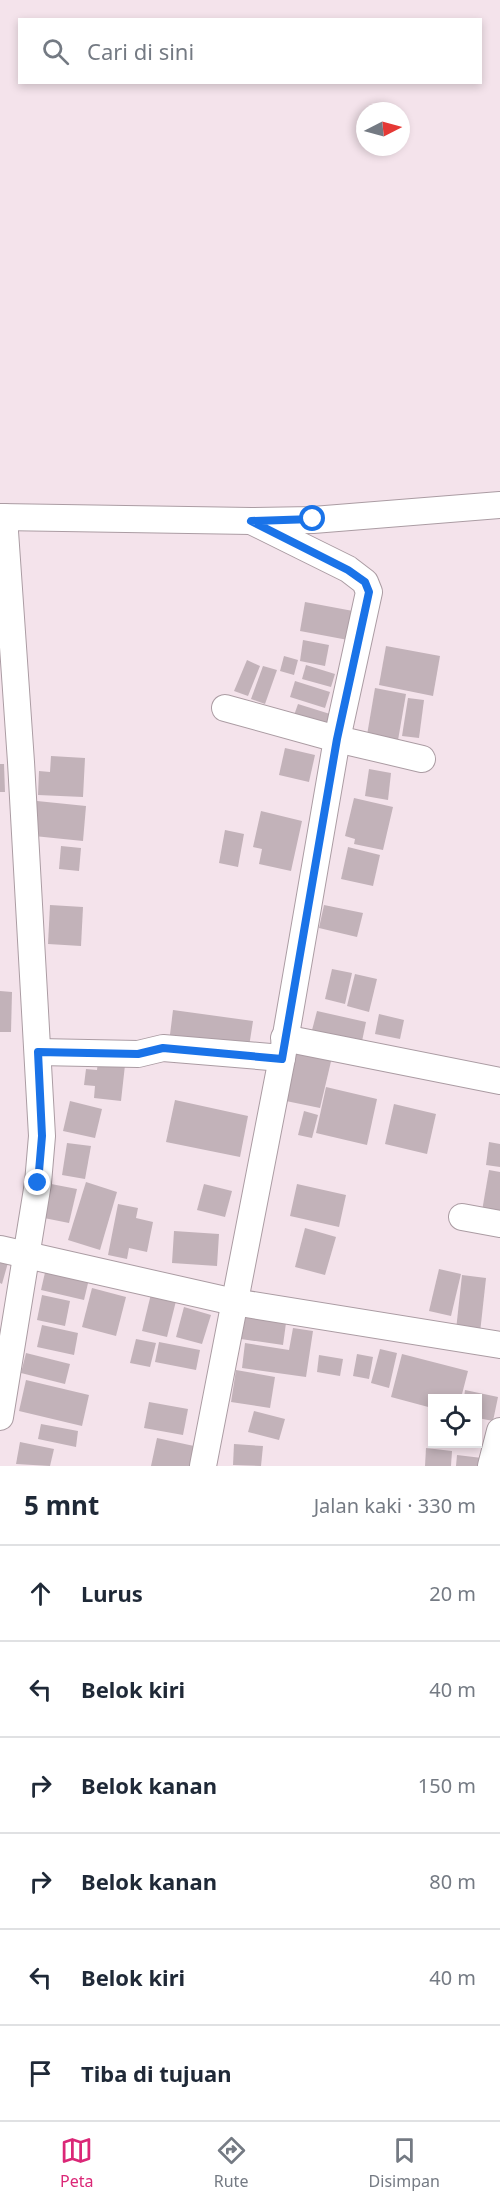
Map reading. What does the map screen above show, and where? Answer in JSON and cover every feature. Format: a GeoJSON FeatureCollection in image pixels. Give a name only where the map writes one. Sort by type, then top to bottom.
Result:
{"type":"FeatureCollection","features":[{"type":"Feature","properties":{"kind":"street"},"geometry":{"type":"LineString","coordinates":[[0,1417],[38,1183],[42,1136],[22,774],[2,517],[251,521],[313,519],[500,505]]}},
{"type":"Feature","properties":{"kind":"street"},"geometry":{"type":"LineString","coordinates":[[203,1466],[283,1048],[337,739],[369,592],[365,582],[348,570],[251,521]]}},
{"type":"Feature","properties":{"kind":"street"},"geometry":{"type":"LineString","coordinates":[[225,708],[337,739],[422,759]]}},
{"type":"Feature","properties":{"kind":"street"},"geometry":{"type":"LineString","coordinates":[[38,1052],[138,1054],[163,1048],[283,1048],[500,1082]]}},
{"type":"Feature","properties":{"kind":"street"},"geometry":{"type":"LineString","coordinates":[[462,1216],[500,1224]]}},
{"type":"Feature","properties":{"kind":"street"},"geometry":{"type":"LineString","coordinates":[[0,1250],[234,1302],[500,1345]]}},
{"type":"Feature","properties":{"kind":"street"},"geometry":{"type":"LineString","coordinates":[[491,1466],[500,1431]]}},
{"type":"Feature","properties":{"kind":"building"},"geometry":{"type":"Polygon","coordinates":[[[305,602],[353,611],[348,640],[300,631],[305,602]]]}},
{"type":"Feature","properties":{"kind":"building"},"geometry":{"type":"Polygon","coordinates":[[[303,640],[329,645],[325,666],[300,661],[303,640]]]}},
{"type":"Feature","properties":{"kind":"building"},"geometry":{"type":"Polygon","coordinates":[[[386,646],[440,656],[433,696],[379,685],[386,646]]]}},
{"type":"Feature","properties":{"kind":"building"},"geometry":{"type":"Polygon","coordinates":[[[284,656],[298,660],[294,675],[280,671],[284,656]]]}},
{"type":"Feature","properties":{"kind":"building"},"geometry":{"type":"Polygon","coordinates":[[[247,660],[260,666],[248,696],[234,691],[247,660]]]}},
{"type":"Feature","properties":{"kind":"building"},"geometry":{"type":"Polygon","coordinates":[[[306,665],[335,674],[331,687],[302,679],[306,665]]]}},
{"type":"Feature","properties":{"kind":"building"},"geometry":{"type":"Polygon","coordinates":[[[263,666],[277,670],[265,704],[251,699],[263,666]]]}},
{"type":"Feature","properties":{"kind":"building"},"geometry":{"type":"Polygon","coordinates":[[[295,681],[330,692],[325,708],[290,697],[295,681]]]}},
{"type":"Feature","properties":{"kind":"building"},"geometry":{"type":"Polygon","coordinates":[[[375,688],[406,694],[397,746],[366,741],[375,688]]]}},
{"type":"Feature","properties":{"kind":"building"},"geometry":{"type":"Polygon","coordinates":[[[408,698],[424,700],[419,738],[402,736],[408,698]]]}},
{"type":"Feature","properties":{"kind":"building"},"geometry":{"type":"Polygon","coordinates":[[[298,704],[330,714],[325,731],[292,721],[298,704]]]}},
{"type":"Feature","properties":{"kind":"building"},"geometry":{"type":"Polygon","coordinates":[[[285,748],[315,755],[309,782],[279,775],[285,748]]]}},
{"type":"Feature","properties":{"kind":"building"},"geometry":{"type":"Polygon","coordinates":[[[51,756],[85,758],[83,797],[38,795],[39,771],[50,772],[51,756]]]}},
{"type":"Feature","properties":{"kind":"building"},"geometry":{"type":"Polygon","coordinates":[[[0,764],[4,764],[5,792],[0,792],[0,764]]]}},
{"type":"Feature","properties":{"kind":"building"},"geometry":{"type":"Polygon","coordinates":[[[369,769],[391,773],[388,800],[365,796],[369,769]]]}},
{"type":"Feature","properties":{"kind":"building"},"geometry":{"type":"Polygon","coordinates":[[[354,798],[393,807],[383,850],[354,844],[355,839],[345,836],[354,798]]]}},
{"type":"Feature","properties":{"kind":"building"},"geometry":{"type":"Polygon","coordinates":[[[37,801],[86,806],[83,841],[34,836],[37,801]]]}},
{"type":"Feature","properties":{"kind":"building"},"geometry":{"type":"Polygon","coordinates":[[[261,811],[302,821],[291,871],[259,864],[262,849],[253,847],[261,811]]]}},
{"type":"Feature","properties":{"kind":"building"},"geometry":{"type":"Polygon","coordinates":[[[225,830],[244,834],[238,867],[219,863],[225,830]]]}},
{"type":"Feature","properties":{"kind":"building"},"geometry":{"type":"Polygon","coordinates":[[[61,846],[81,848],[79,871],[59,869],[61,846]]]}},
{"type":"Feature","properties":{"kind":"building"},"geometry":{"type":"Polygon","coordinates":[[[348,847],[380,855],[373,886],[341,879],[348,847]]]}},
{"type":"Feature","properties":{"kind":"building"},"geometry":{"type":"Polygon","coordinates":[[[50,905],[83,907],[81,946],[48,944],[50,905]]]}},
{"type":"Feature","properties":{"kind":"building"},"geometry":{"type":"Polygon","coordinates":[[[324,905],[363,913],[357,937],[319,928],[324,905]]]}},
{"type":"Feature","properties":{"kind":"building"},"geometry":{"type":"Polygon","coordinates":[[[332,969],[352,973],[345,1004],[325,999],[332,969]]]}},
{"type":"Feature","properties":{"kind":"building"},"geometry":{"type":"Polygon","coordinates":[[[355,974],[377,979],[369,1012],[347,1006],[355,974]]]}},
{"type":"Feature","properties":{"kind":"building"},"geometry":{"type":"Polygon","coordinates":[[[0,991],[12,992],[11,1032],[0,1032],[0,991]]]}},
{"type":"Feature","properties":{"kind":"building"},"geometry":{"type":"Polygon","coordinates":[[[173,1010],[253,1021],[248,1053],[169,1043],[173,1010]]]}},
{"type":"Feature","properties":{"kind":"building"},"geometry":{"type":"Polygon","coordinates":[[[317,1011],[366,1022],[361,1046],[311,1034],[317,1011]]]}},
{"type":"Feature","properties":{"kind":"building"},"geometry":{"type":"Polygon","coordinates":[[[379,1014],[404,1020],[400,1039],[375,1034],[379,1014]]]}},
{"type":"Feature","properties":{"kind":"building"},"geometry":{"type":"Polygon","coordinates":[[[298,1045],[333,1053],[320,1108],[286,1101],[298,1045]]]}},
{"type":"Feature","properties":{"kind":"building"},"geometry":{"type":"Polygon","coordinates":[[[98,1061],[125,1065],[121,1101],[94,1098],[95,1086],[84,1085],[86,1069],[97,1070],[98,1061]]]}},
{"type":"Feature","properties":{"kind":"building"},"geometry":{"type":"Polygon","coordinates":[[[326,1087],[377,1099],[367,1145],[316,1133],[326,1087]]]}},
{"type":"Feature","properties":{"kind":"building"},"geometry":{"type":"Polygon","coordinates":[[[175,1100],[248,1116],[240,1157],[166,1142],[175,1100]]]}},
{"type":"Feature","properties":{"kind":"building"},"geometry":{"type":"Polygon","coordinates":[[[70,1101],[102,1109],[95,1138],[63,1131],[70,1101]]]}},
{"type":"Feature","properties":{"kind":"building"},"geometry":{"type":"Polygon","coordinates":[[[394,1104],[436,1114],[427,1154],[385,1144],[394,1104]]]}},
{"type":"Feature","properties":{"kind":"building"},"geometry":{"type":"Polygon","coordinates":[[[304,1111],[318,1115],[312,1138],[298,1135],[304,1111]]]}},
{"type":"Feature","properties":{"kind":"building"},"geometry":{"type":"Polygon","coordinates":[[[489,1142],[500,1144],[500,1167],[486,1165],[489,1142]]]}},
{"type":"Feature","properties":{"kind":"building"},"geometry":{"type":"Polygon","coordinates":[[[67,1143],[91,1146],[85,1179],[62,1175],[67,1143]]]}},
{"type":"Feature","properties":{"kind":"building"},"geometry":{"type":"Polygon","coordinates":[[[489,1170],[500,1172],[500,1214],[482,1211],[489,1170]]]}},
{"type":"Feature","properties":{"kind":"building"},"geometry":{"type":"Polygon","coordinates":[[[86,1182],[117,1192],[100,1250],[68,1240],[86,1182]]]}},
{"type":"Feature","properties":{"kind":"building"},"geometry":{"type":"Polygon","coordinates":[[[46,1183],[77,1189],[69,1223],[39,1217],[46,1183]]]}},
{"type":"Feature","properties":{"kind":"building"},"geometry":{"type":"Polygon","coordinates":[[[204,1184],[232,1191],[225,1217],[197,1210],[204,1184]]]}},
{"type":"Feature","properties":{"kind":"building"},"geometry":{"type":"Polygon","coordinates":[[[297,1184],[346,1195],[339,1227],[290,1216],[297,1184]]]}},
{"type":"Feature","properties":{"kind":"building"},"geometry":{"type":"Polygon","coordinates":[[[118,1204],[138,1208],[136,1218],[153,1222],[147,1252],[129,1248],[127,1259],[108,1255],[118,1204]]]}},
{"type":"Feature","properties":{"kind":"building"},"geometry":{"type":"Polygon","coordinates":[[[305,1228],[336,1237],[325,1275],[295,1267],[305,1228]]]}},
{"type":"Feature","properties":{"kind":"building"},"geometry":{"type":"Polygon","coordinates":[[[174,1231],[219,1234],[217,1266],[172,1263],[174,1231]]]}},
{"type":"Feature","properties":{"kind":"building"},"geometry":{"type":"Polygon","coordinates":[[[0,1257],[9,1259],[2,1284],[0,1283],[0,1257]]]}},
{"type":"Feature","properties":{"kind":"building"},"geometry":{"type":"Polygon","coordinates":[[[46,1268],[89,1279],[84,1300],[41,1290],[46,1268]]]}},
{"type":"Feature","properties":{"kind":"building"},"geometry":{"type":"Polygon","coordinates":[[[439,1269],[461,1274],[451,1316],[429,1311],[439,1269]]]}},
{"type":"Feature","properties":{"kind":"building"},"geometry":{"type":"Polygon","coordinates":[[[462,1275],[486,1278],[480,1333],[456,1330],[462,1275]]]}},
{"type":"Feature","properties":{"kind":"building"},"geometry":{"type":"Polygon","coordinates":[[[92,1288],[126,1297],[116,1336],[82,1327],[92,1288]]]}},
{"type":"Feature","properties":{"kind":"building"},"geometry":{"type":"Polygon","coordinates":[[[151,1294],[176,1301],[167,1337],[142,1331],[151,1294]]]}},
{"type":"Feature","properties":{"kind":"building"},"geometry":{"type":"Polygon","coordinates":[[[42,1295],[70,1301],[65,1326],[37,1320],[42,1295]]]}},
{"type":"Feature","properties":{"kind":"building"},"geometry":{"type":"Polygon","coordinates":[[[184,1307],[211,1315],[202,1344],[176,1337],[184,1307]]]}},
{"type":"Feature","properties":{"kind":"building"},"geometry":{"type":"Polygon","coordinates":[[[244,1317],[286,1323],[283,1345],[241,1339],[244,1317]]]}},
{"type":"Feature","properties":{"kind":"building"},"geometry":{"type":"Polygon","coordinates":[[[42,1325],[78,1333],[74,1355],[37,1347],[42,1325]]]}},
{"type":"Feature","properties":{"kind":"building"},"geometry":{"type":"Polygon","coordinates":[[[293,1328],[313,1331],[306,1377],[242,1368],[245,1343],[289,1350],[293,1328]]]}},
{"type":"Feature","properties":{"kind":"building"},"geometry":{"type":"Polygon","coordinates":[[[136,1339],[156,1343],[150,1367],[130,1363],[136,1339]]]}},
{"type":"Feature","properties":{"kind":"building"},"geometry":{"type":"Polygon","coordinates":[[[159,1342],[200,1350],[196,1370],[155,1362],[159,1342]]]}},
{"type":"Feature","properties":{"kind":"building"},"geometry":{"type":"Polygon","coordinates":[[[380,1349],[397,1353],[389,1388],[371,1383],[380,1349]]]}},
{"type":"Feature","properties":{"kind":"building"},"geometry":{"type":"Polygon","coordinates":[[[26,1353],[70,1364],[65,1384],[21,1373],[26,1353]]]}},
{"type":"Feature","properties":{"kind":"building"},"geometry":{"type":"Polygon","coordinates":[[[357,1354],[373,1357],[369,1379],[353,1376],[357,1354]]]}},
{"type":"Feature","properties":{"kind":"building"},"geometry":{"type":"Polygon","coordinates":[[[402,1354],[468,1371],[462,1394],[428,1394],[428,1407],[391,1397],[402,1354]]]}},
{"type":"Feature","properties":{"kind":"building"},"geometry":{"type":"Polygon","coordinates":[[[319,1355],[343,1359],[340,1376],[317,1372],[319,1355]]]}},
{"type":"Feature","properties":{"kind":"building"},"geometry":{"type":"Polygon","coordinates":[[[236,1370],[275,1377],[270,1408],[231,1402],[236,1370]]]}},
{"type":"Feature","properties":{"kind":"building"},"geometry":{"type":"Polygon","coordinates":[[[26,1380],[89,1395],[82,1426],[19,1411],[26,1380]]]}},
{"type":"Feature","properties":{"kind":"building"},"geometry":{"type":"Polygon","coordinates":[[[465,1390],[498,1397],[493,1421],[482,1419],[482,1394],[464,1394],[465,1390]]]}},
{"type":"Feature","properties":{"kind":"building"},"geometry":{"type":"Polygon","coordinates":[[[149,1402],[188,1409],[183,1435],[144,1428],[149,1402]]]}},
{"type":"Feature","properties":{"kind":"building"},"geometry":{"type":"Polygon","coordinates":[[[254,1411],[285,1419],[279,1440],[248,1432],[254,1411]]]}},
{"type":"Feature","properties":{"kind":"building"},"geometry":{"type":"Polygon","coordinates":[[[41,1424],[78,1431],[76,1447],[38,1439],[41,1424]]]}},
{"type":"Feature","properties":{"kind":"building"},"geometry":{"type":"Polygon","coordinates":[[[157,1438],[194,1446],[190,1466],[151,1466],[157,1438]]]}},
{"type":"Feature","properties":{"kind":"building"},"geometry":{"type":"Polygon","coordinates":[[[20,1442],[54,1449],[50,1466],[16,1464],[20,1442]]]}},
{"type":"Feature","properties":{"kind":"building"},"geometry":{"type":"Polygon","coordinates":[[[234,1444],[263,1446],[261,1466],[233,1465],[234,1444]]]}},
{"type":"Feature","properties":{"kind":"building"},"geometry":{"type":"Polygon","coordinates":[[[426,1448],[452,1451],[451,1466],[425,1466],[426,1448]]]}},
{"type":"Feature","properties":{"kind":"building"},"geometry":{"type":"Polygon","coordinates":[[[457,1455],[482,1458],[481,1466],[456,1466],[457,1455]]]}},
{"type":"Feature","properties":{"kind":"route"},"geometry":{"type":"LineString","coordinates":[[38,1183],[42,1136],[38,1052],[138,1054],[163,1048],[282,1059],[337,739],[369,592],[365,582],[359,576],[251,521],[313,519]]}}]}
